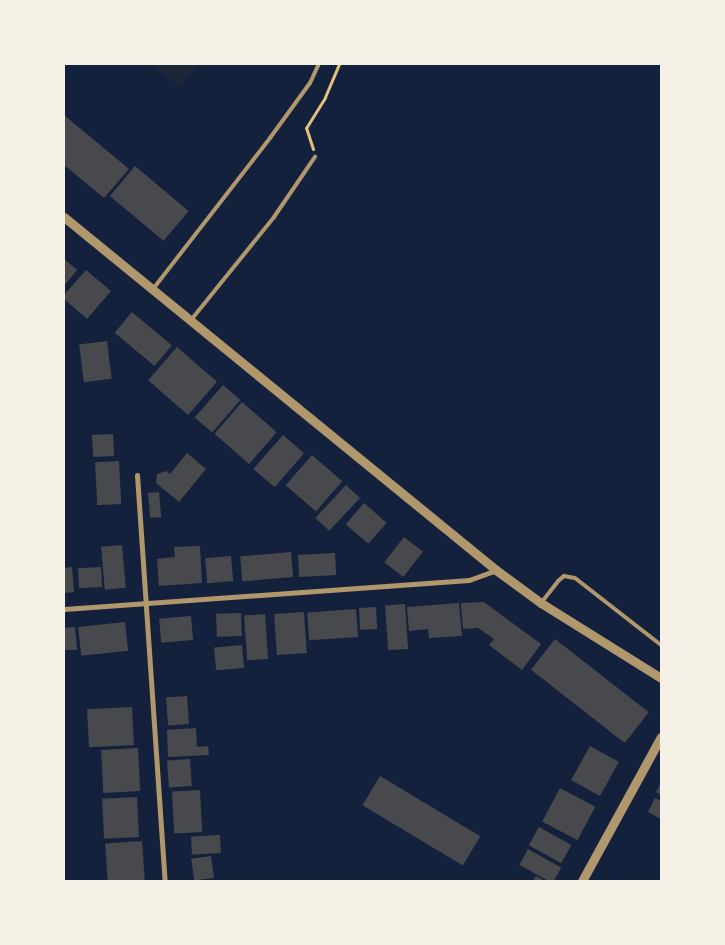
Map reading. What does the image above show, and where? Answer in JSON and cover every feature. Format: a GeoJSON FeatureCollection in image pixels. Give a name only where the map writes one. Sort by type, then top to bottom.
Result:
{"type":"FeatureCollection","features":[{"type":"Feature","properties":{"kind":"street"},"geometry":{"type":"LineString","coordinates":[[64,217],[496,570],[541,603],[661,678]]}},
{"type":"Feature","properties":{"kind":"street"},"geometry":{"type":"LineString","coordinates":[[137,475],[164,881]]}},
{"type":"Feature","properties":{"kind":"street"},"geometry":{"type":"LineString","coordinates":[[64,609],[469,580],[496,570]]}},
{"type":"Feature","properties":{"kind":"street"},"geometry":{"type":"LineString","coordinates":[[582,881],[661,737]]}},
{"type":"Feature","properties":{"kind":"lane"},"geometry":{"type":"LineString","coordinates":[[153,289],[270,138],[310,83],[319,64]]}},
{"type":"Feature","properties":{"kind":"lane"},"geometry":{"type":"LineString","coordinates":[[191,320],[274,217],[315,157]]}},
{"type":"Feature","properties":{"kind":"lane"},"geometry":{"type":"LineString","coordinates":[[541,603],[564,576],[575,578],[661,645]]}},
{"type":"Feature","properties":{"kind":"path"},"geometry":{"type":"LineString","coordinates":[[315,157],[306,128],[325,98],[338,64]]}},
{"type":"Feature","properties":{"kind":"shaded area"},"geometry":{"type":"Polygon","coordinates":[[[152,64],[199,64],[180,87],[152,64]]]}},
{"type":"Feature","properties":{"kind":"building"},"geometry":{"type":"Polygon","coordinates":[[[64,115],[129,169],[104,198],[64,165],[64,115]]]}},
{"type":"Feature","properties":{"kind":"building"},"geometry":{"type":"Polygon","coordinates":[[[135,166],[189,211],[164,241],[110,196],[135,166]]]}},
{"type":"Feature","properties":{"kind":"building"},"geometry":{"type":"Polygon","coordinates":[[[64,259],[77,270],[64,286],[64,259]]]}},
{"type":"Feature","properties":{"kind":"building"},"geometry":{"type":"Polygon","coordinates":[[[86,270],[111,291],[87,319],[64,299],[64,295],[86,270]]]}},
{"type":"Feature","properties":{"kind":"building"},"geometry":{"type":"Polygon","coordinates":[[[132,312],[172,345],[154,366],[115,333],[132,312]]]}},
{"type":"Feature","properties":{"kind":"building"},"geometry":{"type":"Polygon","coordinates":[[[107,341],[112,379],[84,382],[79,344],[107,341]]]}},
{"type":"Feature","properties":{"kind":"building"},"geometry":{"type":"Polygon","coordinates":[[[177,347],[217,382],[188,415],[148,380],[177,347]]]}},
{"type":"Feature","properties":{"kind":"building"},"geometry":{"type":"Polygon","coordinates":[[[223,385],[240,400],[212,433],[195,417],[223,385]]]}},
{"type":"Feature","properties":{"kind":"building"},"geometry":{"type":"Polygon","coordinates":[[[242,402],[277,432],[249,464],[214,434],[242,402]]]}},
{"type":"Feature","properties":{"kind":"building"},"geometry":{"type":"Polygon","coordinates":[[[113,434],[114,456],[93,457],[92,435],[113,434]]]}},
{"type":"Feature","properties":{"kind":"building"},"geometry":{"type":"Polygon","coordinates":[[[283,435],[304,453],[275,487],[253,469],[283,435]]]}},
{"type":"Feature","properties":{"kind":"building"},"geometry":{"type":"Polygon","coordinates":[[[187,453],[206,469],[179,502],[156,483],[157,474],[166,471],[170,474],[187,453]]]}},
{"type":"Feature","properties":{"kind":"building"},"geometry":{"type":"Polygon","coordinates":[[[312,455],[342,481],[316,511],[286,485],[312,455]]]}},
{"type":"Feature","properties":{"kind":"building"},"geometry":{"type":"Polygon","coordinates":[[[119,461],[121,504],[97,505],[95,462],[119,461]]]}},
{"type":"Feature","properties":{"kind":"building"},"geometry":{"type":"Polygon","coordinates":[[[346,485],[360,498],[329,531],[315,518],[346,485]]]}},
{"type":"Feature","properties":{"kind":"building"},"geometry":{"type":"Polygon","coordinates":[[[159,492],[161,517],[150,518],[148,493],[159,492]]]}},
{"type":"Feature","properties":{"kind":"building"},"geometry":{"type":"Polygon","coordinates":[[[364,503],[387,523],[368,544],[346,524],[364,503]]]}},
{"type":"Feature","properties":{"kind":"building"},"geometry":{"type":"Polygon","coordinates":[[[404,537],[423,552],[403,577],[384,562],[404,537]]]}},
{"type":"Feature","properties":{"kind":"building"},"geometry":{"type":"Polygon","coordinates":[[[122,545],[126,588],[105,590],[101,547],[122,545]]]}},
{"type":"Feature","properties":{"kind":"building"},"geometry":{"type":"Polygon","coordinates":[[[200,546],[202,583],[159,586],[157,559],[175,557],[174,547],[200,546]]]}},
{"type":"Feature","properties":{"kind":"building"},"geometry":{"type":"Polygon","coordinates":[[[291,552],[293,577],[242,581],[240,556],[291,552]]]}},
{"type":"Feature","properties":{"kind":"building"},"geometry":{"type":"Polygon","coordinates":[[[335,553],[336,575],[299,577],[298,555],[335,553]]]}},
{"type":"Feature","properties":{"kind":"building"},"geometry":{"type":"Polygon","coordinates":[[[231,556],[233,581],[207,583],[205,558],[231,556]]]}},
{"type":"Feature","properties":{"kind":"building"},"geometry":{"type":"Polygon","coordinates":[[[72,567],[74,592],[64,593],[64,568],[72,567]]]}},
{"type":"Feature","properties":{"kind":"building"},"geometry":{"type":"Polygon","coordinates":[[[101,567],[102,587],[79,588],[78,568],[101,567]]]}},
{"type":"Feature","properties":{"kind":"building"},"geometry":{"type":"Polygon","coordinates":[[[484,602],[541,644],[522,670],[489,645],[494,639],[478,628],[463,629],[461,603],[484,602]]]}},
{"type":"Feature","properties":{"kind":"building"},"geometry":{"type":"Polygon","coordinates":[[[459,603],[462,636],[429,638],[428,629],[409,631],[407,607],[459,603]]]}},
{"type":"Feature","properties":{"kind":"building"},"geometry":{"type":"Polygon","coordinates":[[[405,604],[408,649],[388,650],[385,605],[405,604]]]}},
{"type":"Feature","properties":{"kind":"building"},"geometry":{"type":"Polygon","coordinates":[[[376,607],[377,629],[360,630],[359,608],[376,607]]]}},
{"type":"Feature","properties":{"kind":"building"},"geometry":{"type":"Polygon","coordinates":[[[356,609],[358,637],[309,640],[307,612],[356,609]]]}},
{"type":"Feature","properties":{"kind":"building"},"geometry":{"type":"Polygon","coordinates":[[[304,612],[307,653],[277,655],[274,614],[304,612]]]}},
{"type":"Feature","properties":{"kind":"building"},"geometry":{"type":"Polygon","coordinates":[[[241,613],[242,636],[217,637],[216,614],[241,613]]]}},
{"type":"Feature","properties":{"kind":"building"},"geometry":{"type":"Polygon","coordinates":[[[265,614],[268,659],[247,660],[244,615],[265,614]]]}},
{"type":"Feature","properties":{"kind":"building"},"geometry":{"type":"Polygon","coordinates":[[[191,616],[193,640],[161,643],[159,619],[191,616]]]}},
{"type":"Feature","properties":{"kind":"building"},"geometry":{"type":"Polygon","coordinates":[[[125,622],[128,651],[81,656],[78,627],[125,622]]]}},
{"type":"Feature","properties":{"kind":"building"},"geometry":{"type":"Polygon","coordinates":[[[75,627],[77,650],[64,650],[64,628],[75,627]]]}},
{"type":"Feature","properties":{"kind":"building"},"geometry":{"type":"Polygon","coordinates":[[[555,639],[649,712],[625,743],[531,670],[555,639]]]}},
{"type":"Feature","properties":{"kind":"building"},"geometry":{"type":"Polygon","coordinates":[[[242,645],[244,668],[216,670],[214,647],[242,645]]]}},
{"type":"Feature","properties":{"kind":"building"},"geometry":{"type":"Polygon","coordinates":[[[187,696],[189,724],[168,725],[166,697],[187,696]]]}},
{"type":"Feature","properties":{"kind":"building"},"geometry":{"type":"Polygon","coordinates":[[[132,707],[134,745],[89,747],[87,709],[132,707]]]}},
{"type":"Feature","properties":{"kind":"building"},"geometry":{"type":"Polygon","coordinates":[[[196,728],[197,747],[208,746],[209,755],[168,757],[167,730],[196,728]]]}},
{"type":"Feature","properties":{"kind":"building"},"geometry":{"type":"Polygon","coordinates":[[[590,746],[619,762],[600,796],[571,780],[590,746]]]}},
{"type":"Feature","properties":{"kind":"building"},"geometry":{"type":"Polygon","coordinates":[[[138,748],[140,791],[103,793],[101,750],[138,748]]]}},
{"type":"Feature","properties":{"kind":"building"},"geometry":{"type":"Polygon","coordinates":[[[190,759],[192,786],[169,788],[167,761],[190,759]]]}},
{"type":"Feature","properties":{"kind":"building"},"geometry":{"type":"Polygon","coordinates":[[[380,776],[480,836],[463,865],[362,805],[380,776]]]}},
{"type":"Feature","properties":{"kind":"building"},"geometry":{"type":"Polygon","coordinates":[[[661,783],[661,795],[656,792],[661,783]]]}},
{"type":"Feature","properties":{"kind":"building"},"geometry":{"type":"Polygon","coordinates":[[[560,788],[595,807],[577,840],[542,822],[560,788]]]}},
{"type":"Feature","properties":{"kind":"building"},"geometry":{"type":"Polygon","coordinates":[[[200,790],[202,832],[174,833],[172,791],[200,790]]]}},
{"type":"Feature","properties":{"kind":"building"},"geometry":{"type":"Polygon","coordinates":[[[137,797],[139,837],[104,839],[102,799],[137,797]]]}},
{"type":"Feature","properties":{"kind":"building"},"geometry":{"type":"Polygon","coordinates":[[[655,798],[661,801],[661,819],[648,812],[655,798]]]}},
{"type":"Feature","properties":{"kind":"building"},"geometry":{"type":"Polygon","coordinates":[[[539,827],[571,845],[561,863],[529,845],[539,827]]]}},
{"type":"Feature","properties":{"kind":"building"},"geometry":{"type":"Polygon","coordinates":[[[220,835],[221,853],[192,854],[191,837],[220,835]]]}},
{"type":"Feature","properties":{"kind":"building"},"geometry":{"type":"Polygon","coordinates":[[[142,841],[145,881],[108,881],[105,844],[142,841]]]}},
{"type":"Feature","properties":{"kind":"building"},"geometry":{"type":"Polygon","coordinates":[[[528,849],[561,867],[554,881],[549,881],[519,865],[528,849]]]}},
{"type":"Feature","properties":{"kind":"building"},"geometry":{"type":"Polygon","coordinates":[[[211,856],[214,878],[194,881],[191,859],[211,856]]]}},
{"type":"Feature","properties":{"kind":"building"},"geometry":{"type":"Polygon","coordinates":[[[536,876],[545,881],[533,881],[536,876]]]}}]}
